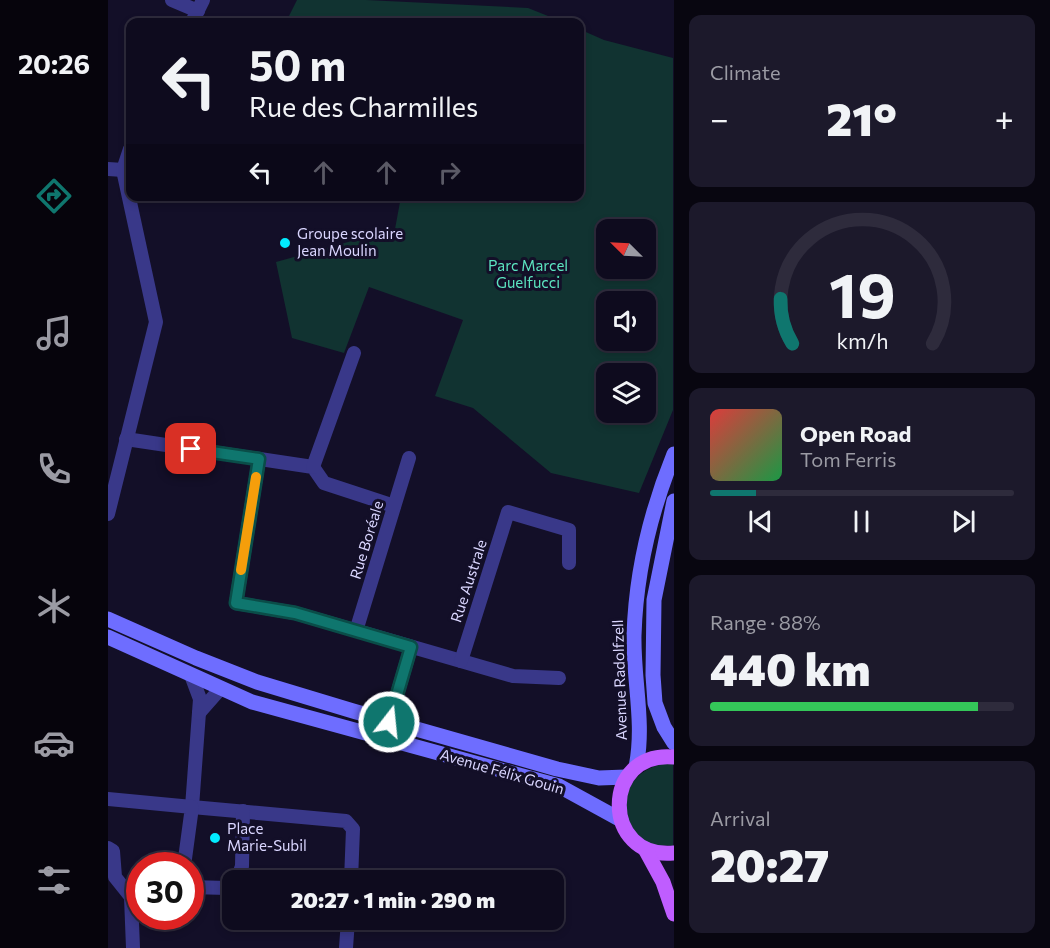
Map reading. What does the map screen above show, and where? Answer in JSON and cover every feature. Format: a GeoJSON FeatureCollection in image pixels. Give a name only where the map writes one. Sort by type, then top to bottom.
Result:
{"type":"FeatureCollection","features":[{"type":"Feature","properties":{"kind":"main road","name":"Avenue Radolfzell"},"geometry":{"type":"LineString","coordinates":[[631,772],[641,743],[634,637],[639,568],[660,488],[674,454]]}},
{"type":"Feature","properties":{"kind":"main road"},"geometry":{"type":"LineString","coordinates":[[674,501],[654,600],[653,675],[655,703],[663,727],[674,743]]}},
{"type":"Feature","properties":{"kind":"main road","name":"Avenue Félix Gouin"},"geometry":{"type":"LineString","coordinates":[[108,619],[257,682],[389,722],[557,769],[599,778],[631,772]]}},
{"type":"Feature","properties":{"kind":"main road","name":"Avenue Félix Gouin"},"geometry":{"type":"LineString","coordinates":[[108,637],[252,702],[560,786],[621,820]]}},
{"type":"Feature","properties":{"kind":"main road"},"geometry":{"type":"LineString","coordinates":[[674,757],[659,757],[631,772],[618,798],[621,820],[628,835],[645,849],[655,853],[674,853]]}},
{"type":"Feature","properties":{"kind":"main road"},"geometry":{"type":"LineString","coordinates":[[645,849],[663,882],[674,914]]}},
{"type":"Feature","properties":{"kind":"street"},"geometry":{"type":"LineString","coordinates":[[172,0],[198,11]]}},
{"type":"Feature","properties":{"kind":"street"},"geometry":{"type":"LineString","coordinates":[[108,169],[125,176]]}},
{"type":"Feature","properties":{"kind":"street"},"geometry":{"type":"LineString","coordinates":[[126,171],[126,181]]}},
{"type":"Feature","properties":{"kind":"street"},"geometry":{"type":"LineString","coordinates":[[108,514],[156,322],[130,201]]}},
{"type":"Feature","properties":{"kind":"street"},"geometry":{"type":"LineString","coordinates":[[313,467],[354,353]]}},
{"type":"Feature","properties":{"kind":"street"},"geometry":{"type":"LineString","coordinates":[[126,439],[313,467],[324,483],[394,506]]}},
{"type":"Feature","properties":{"kind":"street","name":"Rue Boréale"},"geometry":{"type":"LineString","coordinates":[[356,631],[409,458]]}},
{"type":"Feature","properties":{"kind":"street"},"geometry":{"type":"LineString","coordinates":[[259,459],[236,603],[295,613],[513,676],[559,678]]}},
{"type":"Feature","properties":{"kind":"street","name":"Rue Australe"},"geometry":{"type":"LineString","coordinates":[[461,661],[508,512],[569,530],[570,563]]}},
{"type":"Feature","properties":{"kind":"street"},"geometry":{"type":"LineString","coordinates":[[389,722],[411,647]]}},
{"type":"Feature","properties":{"kind":"street"},"geometry":{"type":"LineString","coordinates":[[186,852],[192,807],[200,699],[191,675]]}},
{"type":"Feature","properties":{"kind":"street"},"geometry":{"type":"LineString","coordinates":[[199,713],[221,688]]}},
{"type":"Feature","properties":{"kind":"street"},"geometry":{"type":"LineString","coordinates":[[108,799],[346,821],[353,829],[351,870]]}},
{"type":"Feature","properties":{"kind":"street"},"geometry":{"type":"LineString","coordinates":[[241,870],[243,812]]}},
{"type":"Feature","properties":{"kind":"street"},"geometry":{"type":"LineString","coordinates":[[108,848],[113,851],[115,877],[131,897],[133,948]]}},
{"type":"Feature","properties":{"kind":"street"},"geometry":{"type":"LineString","coordinates":[[204,887],[222,888]]}},
{"type":"Feature","properties":{"kind":"street"},"geometry":{"type":"LineString","coordinates":[[346,948],[347,930]]}},
{"type":"Feature","properties":{"kind":"green space"},"geometry":{"type":"Polygon","coordinates":[[[297,0],[366,0],[528,8],[553,18],[288,18],[297,0]]]}},
{"type":"Feature","properties":{"kind":"green space","name":"Parc Marcel Guelfucci"},"geometry":{"type":"Polygon","coordinates":[[[584,31],[604,40],[673,58],[673,410],[639,493],[551,473],[473,408],[435,396],[463,320],[369,287],[344,353],[292,338],[276,262],[395,229],[399,201],[584,201],[584,31]]]}},
{"type":"Feature","properties":{"kind":"green space"},"geometry":{"type":"Polygon","coordinates":[[[673,763],[673,846],[654,845],[640,838],[630,827],[626,814],[626,800],[630,786],[640,775],[654,767],[673,763]]]}},
{"type":"Feature","properties":{"kind":"slow traffic"},"geometry":{"type":"LineString","coordinates":[[241,570],[256,477]]}},
{"type":"Feature","properties":{"kind":"place","name":"Groupe scolaire Jean Moulin"},"geometry":{"type":"Point","coordinates":[285,243]}},
{"type":"Feature","properties":{"kind":"place","name":"Place Marie-Subil"},"geometry":{"type":"Point","coordinates":[215,838]}},
{"type":"Feature","properties":{"kind":"route"},"geometry":{"type":"LineString","coordinates":[[191,449],[259,459],[236,603],[295,613],[411,647],[389,722]]}}]}
